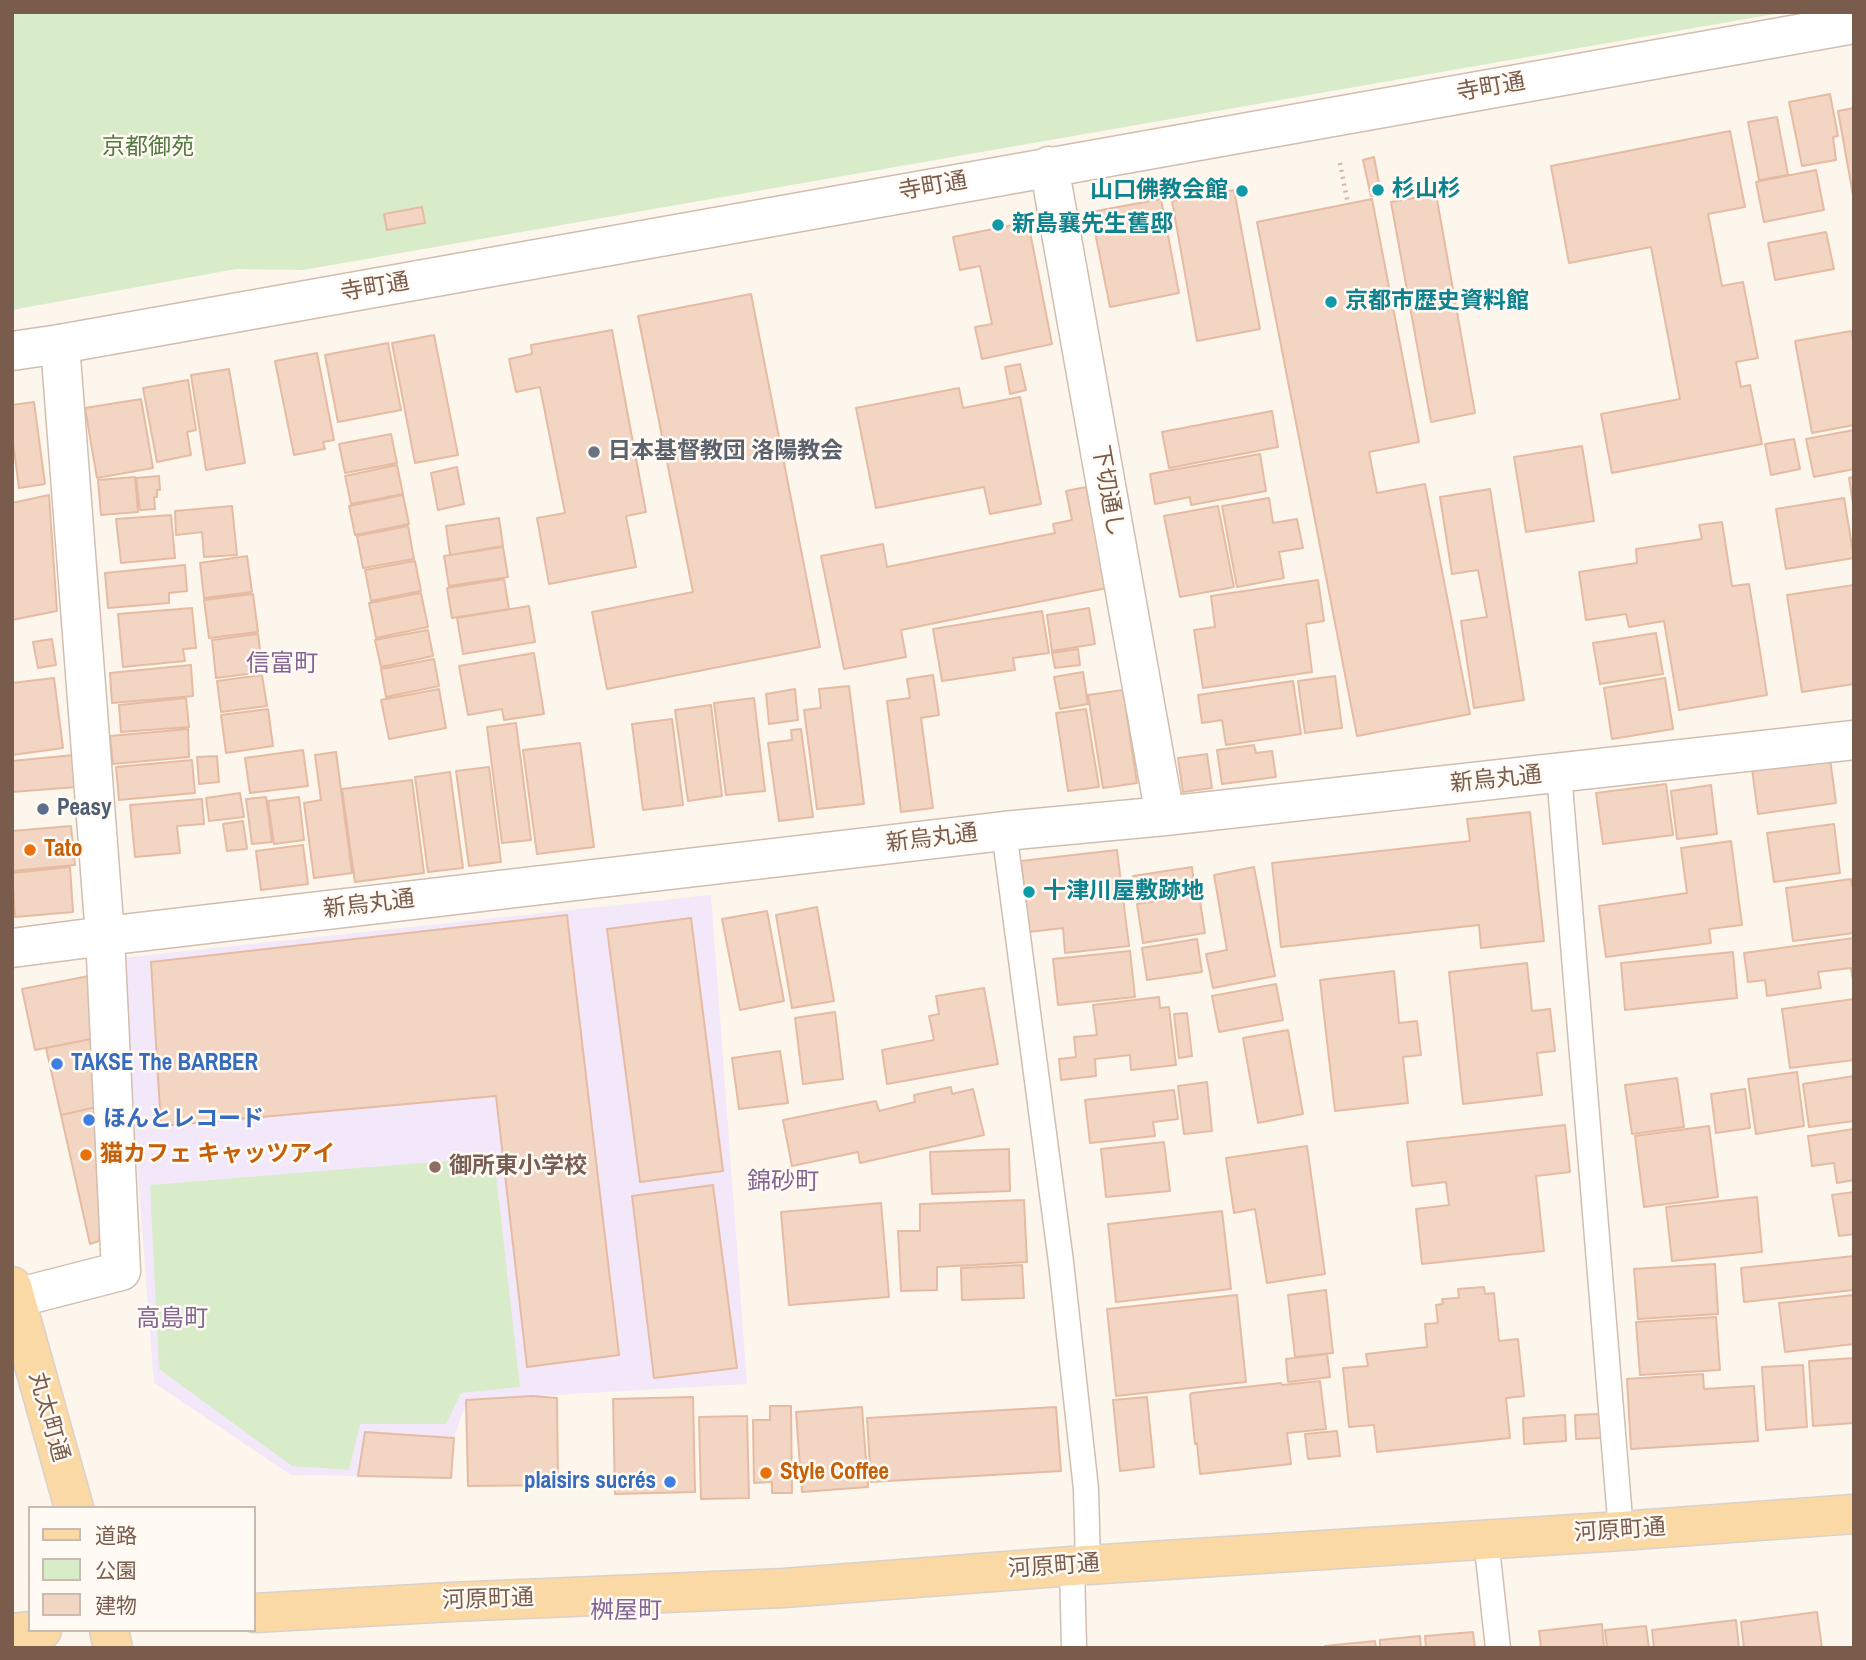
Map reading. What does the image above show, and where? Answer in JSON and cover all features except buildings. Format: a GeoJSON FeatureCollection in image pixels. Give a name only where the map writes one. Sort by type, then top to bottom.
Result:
{"type":"FeatureCollection","features":[{"type":"Feature","properties":{"kind":"main road","name":"丸太町通"},"geometry":{"type":"LineString","coordinates":[[13,1294],[73,1506]]}},
{"type":"Feature","properties":{"kind":"main road","name":"河原町通"},"geometry":{"type":"LineString","coordinates":[[256,1613],[784,1588],[1080,1565],[1854,1514]]}},
{"type":"Feature","properties":{"kind":"street","name":"寺町通"},"geometry":{"type":"LineString","coordinates":[[12,351],[1854,23]]}},
{"type":"Feature","properties":{"kind":"street","name":"下切通し"},"geometry":{"type":"LineString","coordinates":[[1049,166],[1165,816]]}},
{"type":"Feature","properties":{"kind":"street"},"geometry":{"type":"LineString","coordinates":[[13,1294],[121,1271],[105,936],[60,344]]}},
{"type":"Feature","properties":{"kind":"street","name":"新烏丸通"},"geometry":{"type":"LineString","coordinates":[[12,948],[1004,831],[1559,774],[1854,740]]}},
{"type":"Feature","properties":{"kind":"lane"},"geometry":{"type":"LineString","coordinates":[[1559,774],[1621,1531]]}},
{"type":"Feature","properties":{"kind":"lane"},"geometry":{"type":"LineString","coordinates":[[1004,831],[1061,1262],[1086,1489],[1074,1648]]}},
{"type":"Feature","properties":{"kind":"lane"},"geometry":{"type":"LineString","coordinates":[[1486,1539],[1498,1648]]}},
{"type":"Feature","properties":{"kind":"path"},"geometry":{"type":"LineString","coordinates":[[1339,157],[1348,204]]}},
{"type":"Feature","properties":{"kind":"shaded area","name":"御所東小学校"},"geometry":{"type":"Polygon","coordinates":[[[711,895],[747,1384],[467,1400],[454,1438],[365,1432],[358,1476],[291,1475],[154,1383],[121,958],[711,895]]]}},
{"type":"Feature","properties":{"kind":"green space","name":"京都御苑"},"geometry":{"type":"Polygon","coordinates":[[[12,12],[1786,12],[303,270],[236,269],[12,310],[12,12]]]}},
{"type":"Feature","properties":{"kind":"green space"},"geometry":{"type":"Polygon","coordinates":[[[494,1157],[520,1387],[461,1393],[446,1424],[360,1424],[349,1470],[292,1466],[159,1369],[150,1185],[494,1157]]]}},
{"type":"Feature","properties":{"kind":"place","name":"杉山杉"},"geometry":{"type":"Point","coordinates":[1378,190]}},
{"type":"Feature","properties":{"kind":"place","name":"山口佛教会館"},"geometry":{"type":"Point","coordinates":[1242,191]}},
{"type":"Feature","properties":{"kind":"place","name":"新島襄先生舊邸"},"geometry":{"type":"Point","coordinates":[998,225]}},
{"type":"Feature","properties":{"kind":"place","name":"京都市歴史資料館"},"geometry":{"type":"Point","coordinates":[1331,302]}},
{"type":"Feature","properties":{"kind":"place","name":"日本基督教団 洛陽教会"},"geometry":{"type":"Point","coordinates":[594,452]}},
{"type":"Feature","properties":{"kind":"place","name":"Peasy"},"geometry":{"type":"Point","coordinates":[43,809]}},
{"type":"Feature","properties":{"kind":"place","name":"Tato"},"geometry":{"type":"Point","coordinates":[30,850]}},
{"type":"Feature","properties":{"kind":"place","name":"十津川屋敷跡地"},"geometry":{"type":"Point","coordinates":[1029,892]}},
{"type":"Feature","properties":{"kind":"place","name":"TAKSE The BARBER"},"geometry":{"type":"Point","coordinates":[57,1064]}},
{"type":"Feature","properties":{"kind":"place","name":"ほんとレコード"},"geometry":{"type":"Point","coordinates":[89,1120]}},
{"type":"Feature","properties":{"kind":"place","name":"猫カフェ キャッツアイ"},"geometry":{"type":"Point","coordinates":[86,1155]}},
{"type":"Feature","properties":{"kind":"place","name":"御所東小学校"},"geometry":{"type":"Point","coordinates":[435,1167]}},
{"type":"Feature","properties":{"kind":"place","name":"Style Coffee"},"geometry":{"type":"Point","coordinates":[766,1473]}},
{"type":"Feature","properties":{"kind":"place","name":"plaisirs sucrés"},"geometry":{"type":"Point","coordinates":[670,1482]}},
{"type":"Feature","properties":{"kind":"district","name":"信富町"},"geometry":{"type":"Point","coordinates":[282,665]}},
{"type":"Feature","properties":{"kind":"district","name":"錦砂町"},"geometry":{"type":"Point","coordinates":[783,1183]}},
{"type":"Feature","properties":{"kind":"district","name":"高島町"},"geometry":{"type":"Point","coordinates":[172,1320]}},
{"type":"Feature","properties":{"kind":"district","name":"桝屋町"},"geometry":{"type":"Point","coordinates":[626,1612]}}]}
